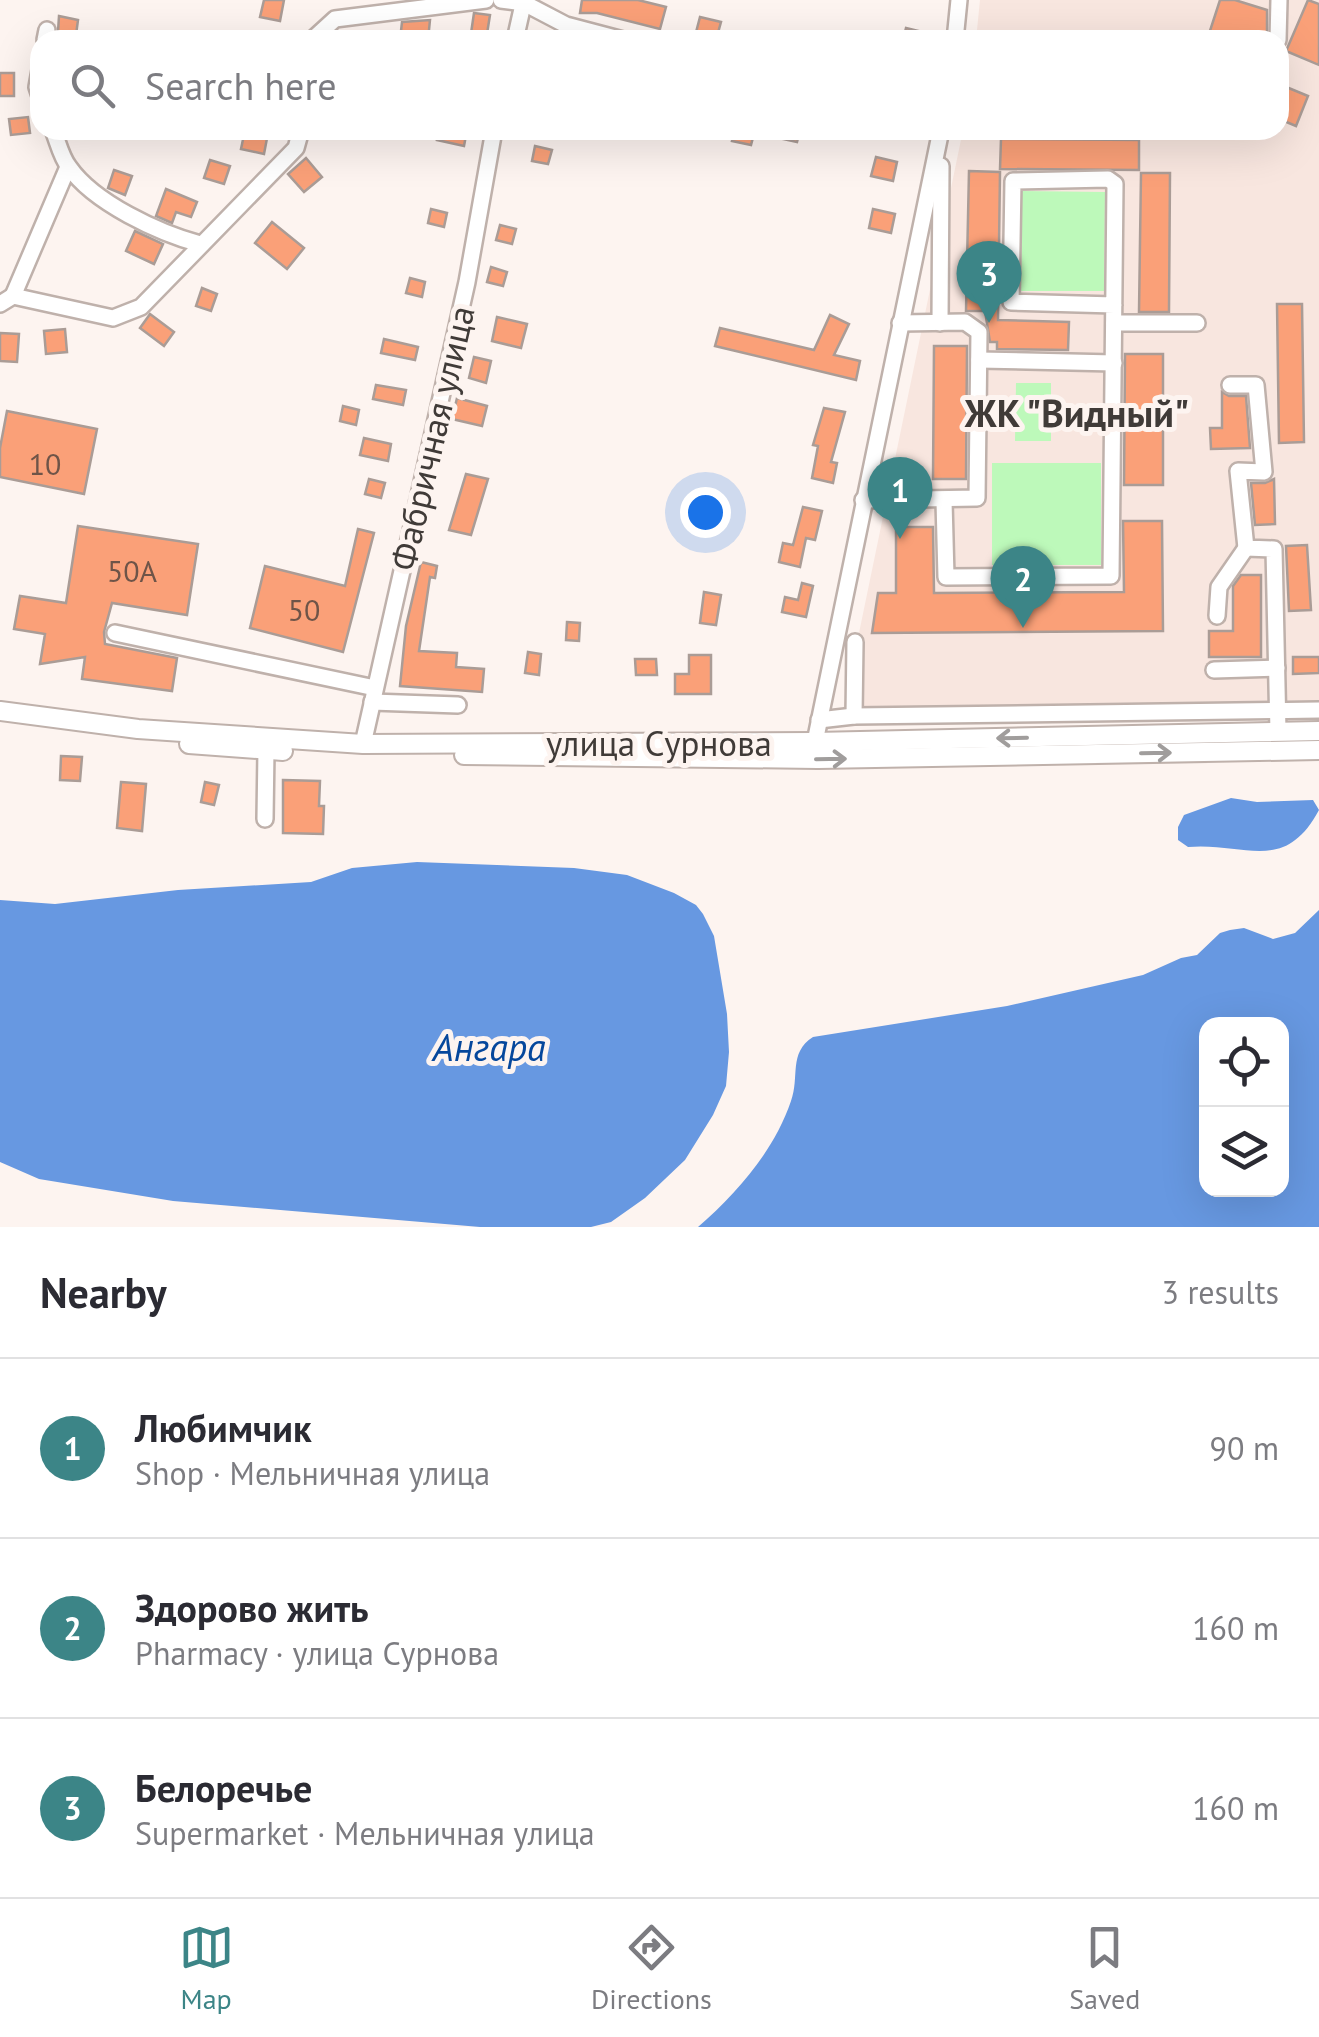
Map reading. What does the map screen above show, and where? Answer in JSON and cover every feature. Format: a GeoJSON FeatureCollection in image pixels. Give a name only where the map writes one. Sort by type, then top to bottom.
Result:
{"type":"FeatureCollection","features":[{"type":"Feature","properties":{"kind":"main road","name":"улица Сурнова"},"geometry":{"type":"LineString","coordinates":[[0,711],[138,728],[362,744],[815,742],[1319,731]]}},
{"type":"Feature","properties":{"kind":"main road","name":"улица Сурнова"},"geometry":{"type":"LineString","coordinates":[[0,722],[222,748],[358,754],[818,759],[1319,750]]}},
{"type":"Feature","properties":{"kind":"street"},"geometry":{"type":"LineString","coordinates":[[323,30],[336,19],[486,0]]}},
{"type":"Feature","properties":{"kind":"street"},"geometry":{"type":"LineString","coordinates":[[501,0],[524,2],[566,25],[585,30]]}},
{"type":"Feature","properties":{"kind":"street"},"geometry":{"type":"LineString","coordinates":[[956,30],[960,0]]}},
{"type":"Feature","properties":{"kind":"street"},"geometry":{"type":"LineString","coordinates":[[1278,30],[1280,0]]}},
{"type":"Feature","properties":{"kind":"street"},"geometry":{"type":"LineString","coordinates":[[517,30],[524,2]]}},
{"type":"Feature","properties":{"kind":"street"},"geometry":{"type":"LineString","coordinates":[[57,140],[68,167],[97,194],[166,235],[200,244]]}},
{"type":"Feature","properties":{"kind":"street"},"geometry":{"type":"LineString","coordinates":[[68,167],[6,300],[113,318],[141,307],[296,148],[298,140]]}},
{"type":"Feature","properties":{"kind":"street","name":"Фабричная улица"},"geometry":{"type":"LineString","coordinates":[[362,744],[467,282],[492,140]]}},
{"type":"Feature","properties":{"kind":"street"},"geometry":{"type":"LineString","coordinates":[[815,742],[939,140]]}},
{"type":"Feature","properties":{"kind":"street"},"geometry":{"type":"LineString","coordinates":[[940,323],[941,140]]}},
{"type":"Feature","properties":{"kind":"street"},"geometry":{"type":"LineString","coordinates":[[944,501],[946,577],[1111,576],[1114,362],[1114,304],[1114,181],[1013,181],[1011,302],[1114,304]]}},
{"type":"Feature","properties":{"kind":"street"},"geometry":{"type":"LineString","coordinates":[[862,500],[977,498],[980,336],[966,322],[900,323]]}},
{"type":"Feature","properties":{"kind":"street"},"geometry":{"type":"LineString","coordinates":[[1114,323],[1197,323]]}},
{"type":"Feature","properties":{"kind":"street"},"geometry":{"type":"LineString","coordinates":[[980,360],[1114,362]]}},
{"type":"Feature","properties":{"kind":"street"},"geometry":{"type":"LineString","coordinates":[[1217,616],[1218,586],[1246,548],[1238,471],[1264,472],[1256,385],[1230,385]]}},
{"type":"Feature","properties":{"kind":"street"},"geometry":{"type":"LineString","coordinates":[[1246,548],[1274,549],[1278,732]]}},
{"type":"Feature","properties":{"kind":"street"},"geometry":{"type":"LineString","coordinates":[[114,633],[374,695],[458,705]]}},
{"type":"Feature","properties":{"kind":"street"},"geometry":{"type":"LineString","coordinates":[[854,716],[855,642]]}},
{"type":"Feature","properties":{"kind":"street"},"geometry":{"type":"LineString","coordinates":[[1214,670],[1276,668]]}},
{"type":"Feature","properties":{"kind":"street"},"geometry":{"type":"LineString","coordinates":[[819,720],[854,716],[1319,710]]}},
{"type":"Feature","properties":{"kind":"street"},"geometry":{"type":"LineString","coordinates":[[265,818],[266,750]]}},
{"type":"Feature","properties":{"kind":"shaded area"},"geometry":{"type":"Polygon","coordinates":[[[980,0],[1319,0],[1319,710],[841,720],[961,140],[1289,140],[1289,30],[977,30],[980,0]]]}},
{"type":"Feature","properties":{"kind":"green space"},"geometry":{"type":"Polygon","coordinates":[[[1022,191],[1105,192],[1104,291],[1021,291],[1022,191]]]}},
{"type":"Feature","properties":{"kind":"green space"},"geometry":{"type":"Polygon","coordinates":[[[1016,383],[1051,383],[1051,441],[1015,441],[1016,383]]]}},
{"type":"Feature","properties":{"kind":"green space"},"geometry":{"type":"Polygon","coordinates":[[[992,463],[1101,463],[1101,565],[992,565],[992,463]]]}},
{"type":"Feature","properties":{"kind":"water"},"geometry":{"type":"Polygon","coordinates":[[[1231,798],[1257,802],[1313,800],[1319,810],[1306,830],[1277,849],[1188,847],[1178,840],[1178,827],[1184,815],[1231,798]]]}},
{"type":"Feature","properties":{"kind":"water","name":"Ангара"},"geometry":{"type":"Polygon","coordinates":[[[417,862],[574,868],[627,875],[674,893],[696,905],[703,914],[714,936],[727,1014],[726,1086],[685,1160],[645,1198],[611,1222],[591,1227],[480,1227],[173,1201],[39,1179],[0,1162],[0,900],[55,904],[178,890],[311,882],[352,868],[417,862]]]}},
{"type":"Feature","properties":{"kind":"water"},"geometry":{"type":"Polygon","coordinates":[[[1319,910],[1319,1227],[698,1227],[740,1185],[775,1137],[794,1092],[800,1050],[813,1037],[1007,1006],[1143,975],[1197,955],[1220,933],[1230,930],[1244,928],[1273,939],[1295,933],[1319,910]]]}},
{"type":"Feature","properties":{"kind":"building"},"geometry":{"type":"Polygon","coordinates":[[[264,0],[284,0],[280,21],[260,17],[264,0]]]}},
{"type":"Feature","properties":{"kind":"building"},"geometry":{"type":"Polygon","coordinates":[[[582,0],[638,0],[666,7],[660,29],[597,13],[580,13],[582,0]]]}},
{"type":"Feature","properties":{"kind":"building"},"geometry":{"type":"Polygon","coordinates":[[[1220,0],[1235,0],[1267,10],[1267,30],[1210,30],[1220,0]]]}},
{"type":"Feature","properties":{"kind":"building"},"geometry":{"type":"Polygon","coordinates":[[[1308,0],[1319,4],[1319,65],[1289,52],[1308,0]]]}},
{"type":"Feature","properties":{"kind":"building"},"geometry":{"type":"Polygon","coordinates":[[[474,13],[490,15],[488,30],[471,30],[474,13]]]}},
{"type":"Feature","properties":{"kind":"building"},"geometry":{"type":"Polygon","coordinates":[[[59,16],[78,20],[77,30],[58,30],[59,16]]]}},
{"type":"Feature","properties":{"kind":"building"},"geometry":{"type":"Polygon","coordinates":[[[700,17],[721,22],[719,30],[697,30],[700,17]]]}},
{"type":"Feature","properties":{"kind":"building"},"geometry":{"type":"Polygon","coordinates":[[[430,20],[429,30],[401,30],[402,22],[430,20]]]}},
{"type":"Feature","properties":{"kind":"building"},"geometry":{"type":"Polygon","coordinates":[[[0,73],[14,73],[14,96],[0,96],[0,73]]]}},
{"type":"Feature","properties":{"kind":"building"},"geometry":{"type":"Polygon","coordinates":[[[1289,88],[1308,96],[1296,126],[1289,123],[1289,88]]]}},
{"type":"Feature","properties":{"kind":"building"},"geometry":{"type":"Polygon","coordinates":[[[28,117],[30,133],[11,135],[9,119],[28,117]]]}},
{"type":"Feature","properties":{"kind":"building"},"geometry":{"type":"Polygon","coordinates":[[[243,140],[267,140],[264,154],[241,149],[243,140]]]}},
{"type":"Feature","properties":{"kind":"building"},"geometry":{"type":"Polygon","coordinates":[[[437,140],[465,140],[464,146],[437,140]]]}},
{"type":"Feature","properties":{"kind":"building"},"geometry":{"type":"Polygon","coordinates":[[[1001,140],[1139,140],[1139,170],[1000,169],[1001,140]]]}},
{"type":"Feature","properties":{"kind":"building"},"geometry":{"type":"Polygon","coordinates":[[[535,146],[552,150],[548,164],[532,161],[535,146]]]}},
{"type":"Feature","properties":{"kind":"building"},"geometry":{"type":"Polygon","coordinates":[[[876,157],[897,162],[893,181],[871,176],[876,157]]]}},
{"type":"Feature","properties":{"kind":"building"},"geometry":{"type":"Polygon","coordinates":[[[306,158],[322,177],[304,192],[288,174],[306,158]]]}},
{"type":"Feature","properties":{"kind":"building"},"geometry":{"type":"Polygon","coordinates":[[[210,160],[230,166],[224,184],[204,178],[210,160]]]}},
{"type":"Feature","properties":{"kind":"building"},"geometry":{"type":"Polygon","coordinates":[[[114,170],[132,176],[125,195],[108,188],[114,170]]]}},
{"type":"Feature","properties":{"kind":"building"},"geometry":{"type":"Polygon","coordinates":[[[969,171],[1000,172],[998,320],[1069,322],[1068,350],[997,349],[997,342],[990,342],[985,311],[966,311],[969,171]]]}},
{"type":"Feature","properties":{"kind":"building"},"geometry":{"type":"Polygon","coordinates":[[[1141,173],[1170,173],[1169,312],[1139,312],[1141,173]]]}},
{"type":"Feature","properties":{"kind":"building"},"geometry":{"type":"Polygon","coordinates":[[[166,189],[197,202],[191,217],[176,212],[172,223],[156,216],[166,189]]]}},
{"type":"Feature","properties":{"kind":"building"},"geometry":{"type":"Polygon","coordinates":[[[431,209],[447,213],[444,227],[428,223],[431,209]]]}},
{"type":"Feature","properties":{"kind":"building"},"geometry":{"type":"Polygon","coordinates":[[[873,209],[895,214],[891,233],[869,228],[873,209]]]}},
{"type":"Feature","properties":{"kind":"building"},"geometry":{"type":"Polygon","coordinates":[[[272,222],[304,248],[287,269],[255,243],[272,222]]]}},
{"type":"Feature","properties":{"kind":"building"},"geometry":{"type":"Polygon","coordinates":[[[500,225],[516,229],[512,244],[496,240],[500,225]]]}},
{"type":"Feature","properties":{"kind":"building"},"geometry":{"type":"Polygon","coordinates":[[[135,231],[163,244],[154,264],[126,251],[135,231]]]}},
{"type":"Feature","properties":{"kind":"building"},"geometry":{"type":"Polygon","coordinates":[[[491,267],[507,272],[503,286],[487,282],[491,267]]]}},
{"type":"Feature","properties":{"kind":"building"},"geometry":{"type":"Polygon","coordinates":[[[410,278],[425,282],[422,297],[406,293],[410,278]]]}},
{"type":"Feature","properties":{"kind":"building"},"geometry":{"type":"Polygon","coordinates":[[[202,288],[217,294],[211,311],[196,306],[202,288]]]}},
{"type":"Feature","properties":{"kind":"building"},"geometry":{"type":"Polygon","coordinates":[[[1277,304],[1302,304],[1304,442],[1279,443],[1277,304]]]}},
{"type":"Feature","properties":{"kind":"building"},"geometry":{"type":"Polygon","coordinates":[[[150,314],[174,332],[164,346],[140,328],[150,314]]]}},
{"type":"Feature","properties":{"kind":"building"},"geometry":{"type":"Polygon","coordinates":[[[830,315],[849,324],[834,355],[860,361],[856,380],[715,346],[720,328],[814,350],[830,315]]]}},
{"type":"Feature","properties":{"kind":"building"},"geometry":{"type":"Polygon","coordinates":[[[497,317],[527,324],[521,348],[492,341],[497,317]]]}},
{"type":"Feature","properties":{"kind":"building"},"geometry":{"type":"Polygon","coordinates":[[[65,329],[67,352],[46,354],[44,331],[65,329]]]}},
{"type":"Feature","properties":{"kind":"building"},"geometry":{"type":"Polygon","coordinates":[[[0,333],[19,334],[17,362],[0,361],[0,333]]]}},
{"type":"Feature","properties":{"kind":"building"},"geometry":{"type":"Polygon","coordinates":[[[384,339],[418,347],[415,360],[381,353],[384,339]]]}},
{"type":"Feature","properties":{"kind":"building"},"geometry":{"type":"Polygon","coordinates":[[[934,346],[967,346],[966,479],[933,479],[934,346]]]}},
{"type":"Feature","properties":{"kind":"building"},"geometry":{"type":"Polygon","coordinates":[[[1125,354],[1163,354],[1163,485],[1124,485],[1125,354]]]}},
{"type":"Feature","properties":{"kind":"building"},"geometry":{"type":"Polygon","coordinates":[[[474,357],[491,361],[486,383],[469,378],[474,357]]]}},
{"type":"Feature","properties":{"kind":"building"},"geometry":{"type":"Polygon","coordinates":[[[376,385],[406,390],[403,405],[373,399],[376,385]]]}},
{"type":"Feature","properties":{"kind":"building"},"geometry":{"type":"Polygon","coordinates":[[[1222,392],[1246,396],[1250,448],[1211,449],[1210,428],[1222,428],[1222,392]]]}},
{"type":"Feature","properties":{"kind":"building"},"geometry":{"type":"Polygon","coordinates":[[[457,398],[487,406],[482,426],[452,419],[457,398]]]}},
{"type":"Feature","properties":{"kind":"building"},"geometry":{"type":"Polygon","coordinates":[[[343,406],[359,410],[356,425],[340,421],[343,406]]]}},
{"type":"Feature","properties":{"kind":"building"},"geometry":{"type":"Polygon","coordinates":[[[824,408],[845,412],[831,462],[837,463],[833,483],[812,478],[818,446],[813,445],[824,408]]]}},
{"type":"Feature","properties":{"kind":"building"},"geometry":{"type":"Polygon","coordinates":[[[7,411],[97,429],[84,494],[0,477],[0,448],[7,411]]]}},
{"type":"Feature","properties":{"kind":"building"},"geometry":{"type":"Polygon","coordinates":[[[364,438],[391,444],[388,461],[360,455],[364,438]]]}},
{"type":"Feature","properties":{"kind":"building"},"geometry":{"type":"Polygon","coordinates":[[[466,474],[488,479],[471,535],[449,530],[466,474]]]}},
{"type":"Feature","properties":{"kind":"building"},"geometry":{"type":"Polygon","coordinates":[[[369,479],[385,483],[381,498],[365,494],[369,479]]]}},
{"type":"Feature","properties":{"kind":"building"},"geometry":{"type":"Polygon","coordinates":[[[1274,479],[1275,524],[1255,525],[1251,483],[1274,479]]]}},
{"type":"Feature","properties":{"kind":"building"},"geometry":{"type":"Polygon","coordinates":[[[803,507],[822,511],[815,540],[806,538],[800,567],[779,562],[783,543],[793,545],[803,507]]]}},
{"type":"Feature","properties":{"kind":"building"},"geometry":{"type":"Polygon","coordinates":[[[1123,521],[1162,521],[1163,631],[872,633],[878,593],[896,593],[896,527],[933,527],[934,593],[1124,592],[1123,521]]]}},
{"type":"Feature","properties":{"kind":"building"},"geometry":{"type":"Polygon","coordinates":[[[78,526],[198,544],[187,615],[112,603],[104,632],[105,644],[177,658],[172,691],[82,679],[85,657],[40,664],[45,634],[14,629],[20,596],[66,603],[78,526]]]}},
{"type":"Feature","properties":{"kind":"building"},"geometry":{"type":"Polygon","coordinates":[[[358,529],[374,533],[343,652],[250,628],[265,566],[345,586],[358,529]]]}},
{"type":"Feature","properties":{"kind":"building"},"geometry":{"type":"Polygon","coordinates":[[[1307,545],[1311,610],[1289,611],[1286,546],[1307,545]]]}},
{"type":"Feature","properties":{"kind":"building"},"geometry":{"type":"Polygon","coordinates":[[[421,562],[437,566],[435,578],[430,577],[419,651],[457,653],[456,667],[484,669],[482,692],[400,686],[406,626],[421,562]]]}},
{"type":"Feature","properties":{"kind":"building"},"geometry":{"type":"Polygon","coordinates":[[[1241,575],[1261,575],[1261,657],[1209,657],[1209,631],[1233,631],[1233,586],[1241,575]]]}},
{"type":"Feature","properties":{"kind":"building"},"geometry":{"type":"Polygon","coordinates":[[[802,583],[813,586],[806,617],[782,612],[785,597],[798,600],[802,583]]]}},
{"type":"Feature","properties":{"kind":"building"},"geometry":{"type":"Polygon","coordinates":[[[704,592],[721,595],[716,625],[700,623],[704,592]]]}},
{"type":"Feature","properties":{"kind":"building"},"geometry":{"type":"Polygon","coordinates":[[[567,622],[580,623],[579,641],[566,640],[567,622]]]}},
{"type":"Feature","properties":{"kind":"building"},"geometry":{"type":"Polygon","coordinates":[[[528,652],[541,654],[539,675],[525,673],[528,652]]]}},
{"type":"Feature","properties":{"kind":"building"},"geometry":{"type":"Polygon","coordinates":[[[689,655],[711,655],[711,694],[675,694],[675,674],[689,674],[689,655]]]}},
{"type":"Feature","properties":{"kind":"building"},"geometry":{"type":"Polygon","coordinates":[[[1293,657],[1319,657],[1319,673],[1293,674],[1293,657]]]}},
{"type":"Feature","properties":{"kind":"building"},"geometry":{"type":"Polygon","coordinates":[[[635,659],[656,659],[657,675],[636,675],[635,659]]]}},
{"type":"Feature","properties":{"kind":"building"},"geometry":{"type":"Polygon","coordinates":[[[61,756],[82,757],[80,781],[60,780],[61,756]]]}},
{"type":"Feature","properties":{"kind":"building"},"geometry":{"type":"Polygon","coordinates":[[[283,780],[320,781],[323,834],[283,833],[283,780]]]}},
{"type":"Feature","properties":{"kind":"building"},"geometry":{"type":"Polygon","coordinates":[[[121,782],[146,784],[142,831],[117,828],[121,782]]]}},
{"type":"Feature","properties":{"kind":"building"},"geometry":{"type":"Polygon","coordinates":[[[205,782],[219,785],[214,805],[201,802],[205,782]]]}},
{"type":"Feature","properties":{"kind":"place","name":"Белоречье"},"geometry":{"type":"Point","coordinates":[989,323]}},
{"type":"Feature","properties":{"kind":"place","name":"Любимчик"},"geometry":{"type":"Point","coordinates":[900,539]}},
{"type":"Feature","properties":{"kind":"place","name":"Здорово жить"},"geometry":{"type":"Point","coordinates":[1023,628]}},
{"type":"Feature","properties":{"kind":"district","name":"ЖК \"Видный\""},"geometry":{"type":"Point","coordinates":[1077,412]}}]}
